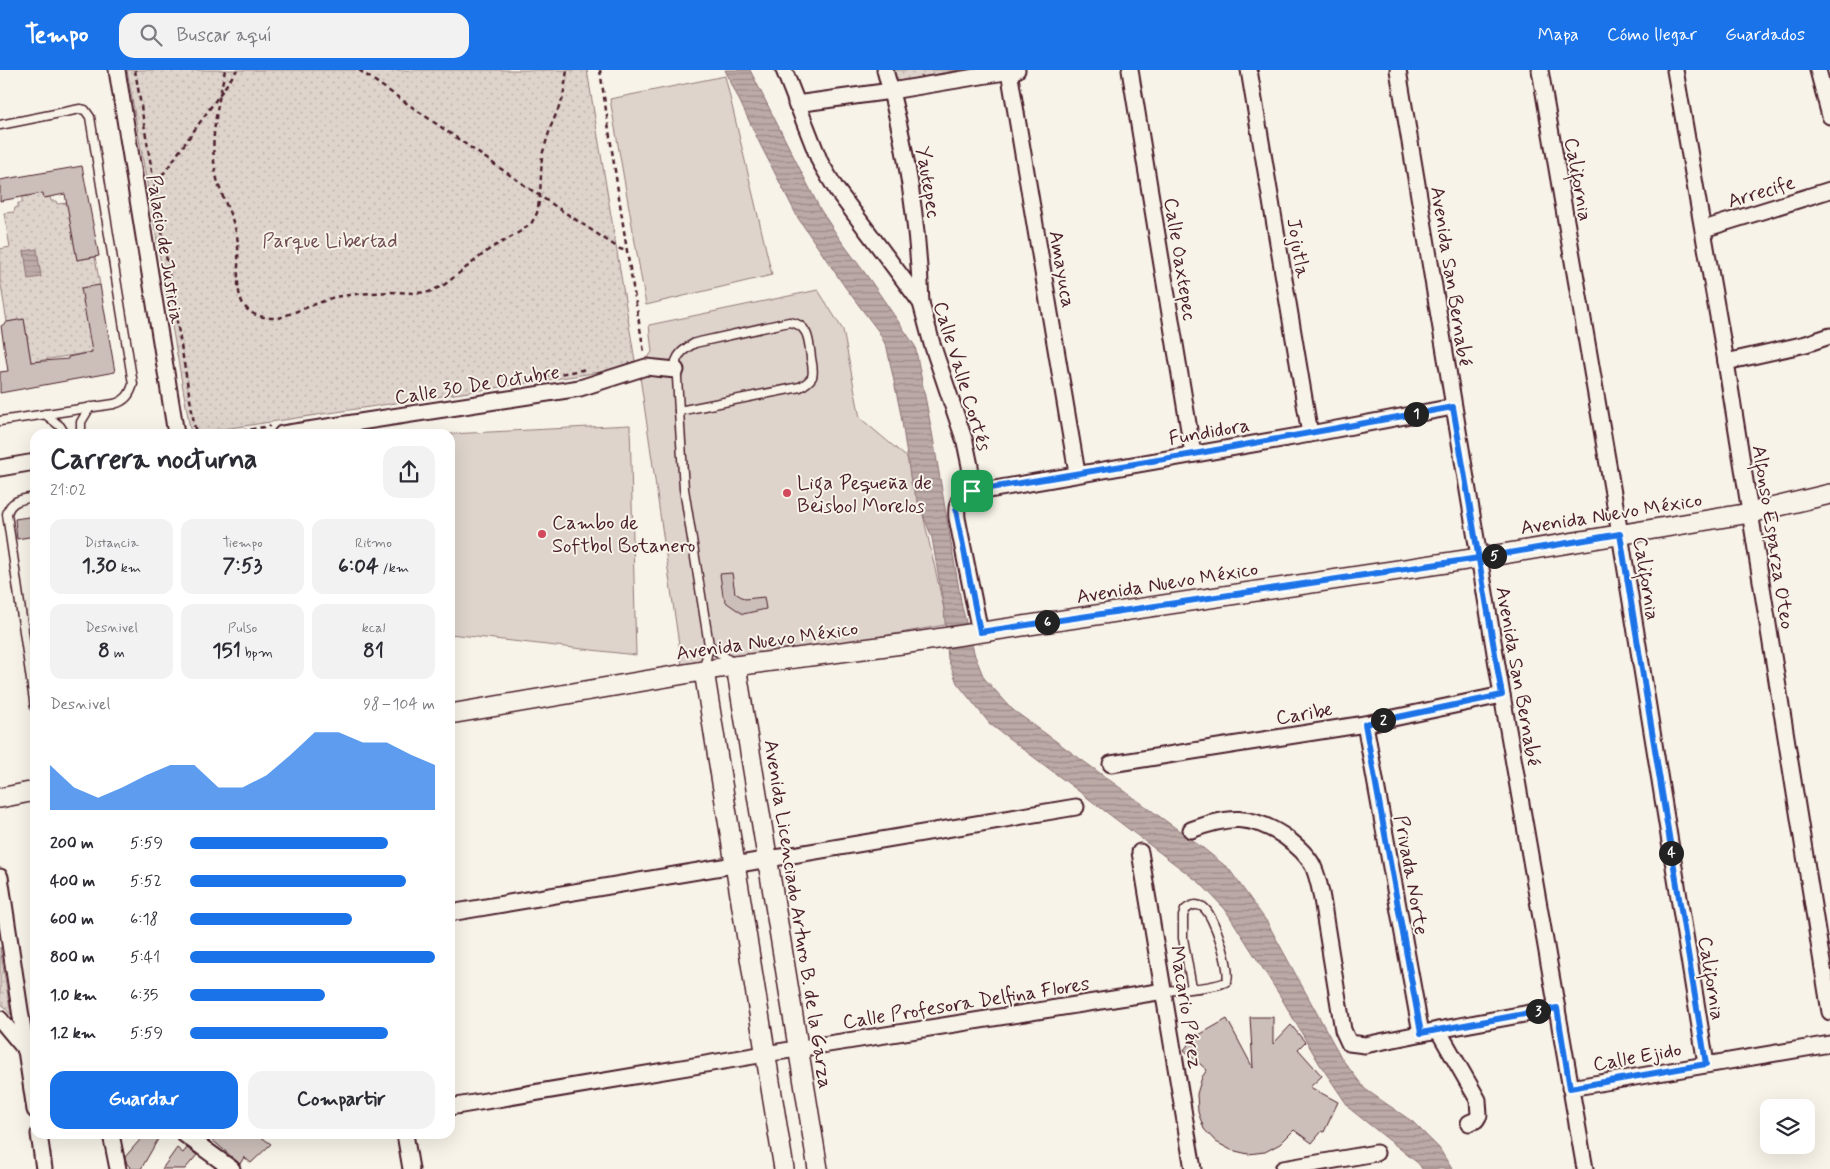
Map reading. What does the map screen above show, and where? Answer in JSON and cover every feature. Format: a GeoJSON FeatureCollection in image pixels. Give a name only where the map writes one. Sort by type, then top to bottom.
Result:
{"type":"FeatureCollection","features":[{"type":"Feature","properties":{"kind":"street","name":"Palacio de Justicia"},"geometry":{"type":"LineString","coordinates":[[117,70],[175,429]]}},
{"type":"Feature","properties":{"kind":"street","name":"Calle Valle Cortés"},"geometry":{"type":"LineString","coordinates":[[784,70],[820,162],[836,189],[921,303],[932,344],[965,442],[970,466],[972,491]]}},
{"type":"Feature","properties":{"kind":"street","name":"Yautepec"},"geometry":{"type":"LineString","coordinates":[[886,70],[904,150],[915,214],[919,251],[921,303]]}},
{"type":"Feature","properties":{"kind":"street","name":"Calle Oaxtepec"},"geometry":{"type":"LineString","coordinates":[[1130,70],[1194,454]]}},
{"type":"Feature","properties":{"kind":"street","name":"Jojutla"},"geometry":{"type":"LineString","coordinates":[[1249,70],[1310,434]]}},
{"type":"Feature","properties":{"kind":"street","name":"Avenida San Bernabé"},"geometry":{"type":"LineString","coordinates":[[1398,70],[1502,695],[1585,1169]]}},
{"type":"Feature","properties":{"kind":"street","name":"California"},"geometry":{"type":"LineString","coordinates":[[1540,70],[1620,534],[1706,1064]]}},
{"type":"Feature","properties":{"kind":"street","name":"Alfonso Esparza Oteo"},"geometry":{"type":"LineString","coordinates":[[1676,70],[1726,362],[1830,1012]]}},
{"type":"Feature","properties":{"kind":"street"},"geometry":{"type":"LineString","coordinates":[[1818,70],[1830,116]]}},
{"type":"Feature","properties":{"kind":"street"},"geometry":{"type":"LineString","coordinates":[[796,104],[1013,71]]}},
{"type":"Feature","properties":{"kind":"street","name":"Amayuca"},"geometry":{"type":"LineString","coordinates":[[1013,71],[1077,473]]}},
{"type":"Feature","properties":{"kind":"street","name":"Arrecife"},"geometry":{"type":"LineString","coordinates":[[1704,229],[1830,190]]}},
{"type":"Feature","properties":{"kind":"street"},"geometry":{"type":"LineString","coordinates":[[1726,362],[1806,344],[1830,336]]}},
{"type":"Feature","properties":{"kind":"street","name":"Calle 30 De Octubre"},"geometry":{"type":"LineString","coordinates":[[320,429],[580,388],[646,367],[676,370]]}},
{"type":"Feature","properties":{"kind":"street","name":"Fundidora"},"geometry":{"type":"LineString","coordinates":[[972,491],[1310,434],[1453,407]]}},
{"type":"Feature","properties":{"kind":"street"},"geometry":{"type":"LineString","coordinates":[[0,468],[30,463]]}},
{"type":"Feature","properties":{"kind":"street"},"geometry":{"type":"LineString","coordinates":[[972,491],[961,497],[956,510],[977,633]]}},
{"type":"Feature","properties":{"kind":"street","name":"Avenida Nuevo México"},"geometry":{"type":"LineString","coordinates":[[455,713],[736,666],[977,633],[1479,558],[1750,513],[1830,494]]}},
{"type":"Feature","properties":{"kind":"street","name":"Avenida Licenciado Arturo B. de la Garza"},"geometry":{"type":"LineString","coordinates":[[736,666],[818,1169]]}},
{"type":"Feature","properties":{"kind":"street"},"geometry":{"type":"LineString","coordinates":[[704,671],[784,1169]]}},
{"type":"Feature","properties":{"kind":"street","name":"Caribe"},"geometry":{"type":"LineString","coordinates":[[1111,764],[1365,724],[1502,695]]}},
{"type":"Feature","properties":{"kind":"street","name":"Privada Norte"},"geometry":{"type":"LineString","coordinates":[[1365,724],[1421,1033]]}},
{"type":"Feature","properties":{"kind":"street"},"geometry":{"type":"LineString","coordinates":[[0,798],[30,792]]}},
{"type":"Feature","properties":{"kind":"street"},"geometry":{"type":"LineString","coordinates":[[455,912],[1076,807]]}},
{"type":"Feature","properties":{"kind":"street"},"geometry":{"type":"LineString","coordinates":[[1191,830],[1225,820],[1247,819],[1256,821],[1268,826],[1291,841],[1308,858],[1320,889],[1343,1030],[1349,1043],[1365,1045],[1557,1008]]}},
{"type":"Feature","properties":{"kind":"street","name":"Macario Pérez"},"geometry":{"type":"LineString","coordinates":[[1140,852],[1193,1169]]}},
{"type":"Feature","properties":{"kind":"street"},"geometry":{"type":"LineString","coordinates":[[0,877],[30,1076]]}},
{"type":"Feature","properties":{"kind":"street","name":"Calle Profesora Delfina Flores"},"geometry":{"type":"LineString","coordinates":[[455,1106],[798,1048],[1164,991]]}},
{"type":"Feature","properties":{"kind":"street"},"geometry":{"type":"LineString","coordinates":[[0,1019],[26,1049]]}},
{"type":"Feature","properties":{"kind":"street"},"geometry":{"type":"LineString","coordinates":[[1438,1030],[1478,1100],[1479,1115],[1476,1120],[1469,1123]]}},
{"type":"Feature","properties":{"kind":"street","name":"Calle Ejido"},"geometry":{"type":"LineString","coordinates":[[1570,1088],[1830,1044]]}},
{"type":"Feature","properties":{"kind":"street"},"geometry":{"type":"LineString","coordinates":[[40,1139],[44,1169]]}},
{"type":"Feature","properties":{"kind":"street"},"geometry":{"type":"LineString","coordinates":[[112,1139],[118,1169]]}},
{"type":"Feature","properties":{"kind":"street"},"geometry":{"type":"LineString","coordinates":[[191,1139],[232,1169]]}},
{"type":"Feature","properties":{"kind":"street"},"geometry":{"type":"LineString","coordinates":[[406,1139],[411,1169]]}},
{"type":"Feature","properties":{"kind":"street"},"geometry":{"type":"LineString","coordinates":[[1283,1169],[1376,1153]]}},
{"type":"Feature","properties":{"kind":"lane"},"geometry":{"type":"LineString","coordinates":[[0,125],[80,109],[85,110],[90,117],[133,384],[131,393],[121,402],[0,421]]}},
{"type":"Feature","properties":{"kind":"lane"},"geometry":{"type":"LineString","coordinates":[[679,411],[800,387],[811,378],[813,372],[809,339],[806,332],[796,323],[788,322],[695,343],[686,348],[678,357],[676,370],[684,489],[709,645],[704,671]]}},
{"type":"Feature","properties":{"kind":"lane"},"geometry":{"type":"LineString","coordinates":[[81,429],[81,422],[90,407]]}},
{"type":"Feature","properties":{"kind":"lane"},"geometry":{"type":"LineString","coordinates":[[45,414],[62,429]]}},
{"type":"Feature","properties":{"kind":"lane"},"geometry":{"type":"LineString","coordinates":[[30,498],[18,500],[8,506],[7,514],[30,673]]}},
{"type":"Feature","properties":{"kind":"lane"},"geometry":{"type":"LineString","coordinates":[[709,645],[736,666]]}},
{"type":"Feature","properties":{"kind":"lane","name":"Calle Profesora Delfina Flores"},"geometry":{"type":"LineString","coordinates":[[1164,991],[1192,988],[1223,984],[1227,982],[1228,974],[1220,942],[1207,911],[1202,906],[1192,905],[1185,910],[1182,926],[1192,988]]}},
{"type":"Feature","properties":{"kind":"path"},"geometry":{"type":"LineString","coordinates":[[135,70],[194,429]]}},
{"type":"Feature","properties":{"kind":"path"},"geometry":{"type":"LineString","coordinates":[[225,70],[214,124],[213,152],[217,179],[234,221],[239,264],[238,293],[244,305],[253,314],[262,317],[279,318],[334,297],[391,292],[416,294],[429,292],[444,286],[491,248],[531,224],[537,213],[540,196],[542,155],[551,126],[563,98],[567,70]]}},
{"type":"Feature","properties":{"kind":"path"},"geometry":{"type":"LineString","coordinates":[[153,180],[164,174],[237,70]]}},
{"type":"Feature","properties":{"kind":"path"},"geometry":{"type":"LineString","coordinates":[[359,70],[540,196],[620,249],[626,251]]}},
{"type":"Feature","properties":{"kind":"path"},"geometry":{"type":"LineString","coordinates":[[600,70],[626,251],[645,353],[644,357]]}},
{"type":"Feature","properties":{"kind":"path"},"geometry":{"type":"LineString","coordinates":[[524,380],[591,368]]}},
{"type":"Feature","properties":{"kind":"green space","name":"Parque Libertad"},"geometry":{"type":"Polygon","coordinates":[[[127,70],[587,70],[635,361],[607,371],[224,429],[190,429],[127,70]]]}},
{"type":"Feature","properties":{"kind":"green space"},"geometry":{"type":"Polygon","coordinates":[[[892,70],[959,70],[895,82],[892,70]]]}},
{"type":"Feature","properties":{"kind":"green space"},"geometry":{"type":"Polygon","coordinates":[[[725,76],[772,275],[646,305],[610,99],[725,76]]]}},
{"type":"Feature","properties":{"kind":"green space"},"geometry":{"type":"Polygon","coordinates":[[[40,193],[44,198],[50,197],[51,201],[56,201],[57,204],[67,203],[77,260],[95,257],[100,285],[92,352],[31,362],[24,319],[7,322],[0,279],[0,249],[10,247],[4,213],[14,212],[15,208],[18,207],[18,203],[22,203],[22,197],[40,193]]]}},
{"type":"Feature","properties":{"kind":"green space","name":"Liga Pequeña de Beisbol Morelos"},"geometry":{"type":"Polygon","coordinates":[[[818,290],[843,330],[860,418],[911,461],[944,609],[950,624],[683,672],[639,370],[652,352],[649,325],[818,290]]]}},
{"type":"Feature","properties":{"kind":"green space","name":"Cambo de Softbol Botanero"},"geometry":{"type":"Polygon","coordinates":[[[630,425],[636,655],[455,635],[455,434],[630,425]]]}},
{"type":"Feature","properties":{"kind":"green space"},"geometry":{"type":"Polygon","coordinates":[[[0,947],[11,1015],[0,1002],[0,947]]]}},
{"type":"Feature","properties":{"kind":"shaded area"},"geometry":{"type":"Polygon","coordinates":[[[725,70],[750,70],[820,209],[915,346],[962,607],[975,656],[984,678],[1013,710],[1229,869],[1267,922],[1342,1059],[1365,1089],[1413,1122],[1439,1148],[1452,1169],[1422,1169],[1419,1164],[1350,1109],[1319,1063],[1279,994],[1225,909],[1200,883],[990,724],[957,683],[948,659],[944,609],[932,538],[911,483],[901,415],[887,348],[879,332],[845,287],[798,218],[725,70]]]}},
{"type":"Feature","properties":{"kind":"shaded area"},"geometry":{"type":"Polygon","coordinates":[[[37,249],[41,277],[28,279],[24,251],[37,249]]]}},
{"type":"Feature","properties":{"kind":"building"},"geometry":{"type":"Polygon","coordinates":[[[82,166],[99,256],[77,260],[65,194],[44,198],[43,193],[0,201],[0,180],[82,166]]]}},
{"type":"Feature","properties":{"kind":"building"},"geometry":{"type":"Polygon","coordinates":[[[100,285],[115,372],[0,393],[0,372],[8,371],[1,326],[7,322],[24,319],[31,362],[68,359],[68,357],[92,352],[81,288],[100,285]]]}},
{"type":"Feature","properties":{"kind":"building"},"geometry":{"type":"Polygon","coordinates":[[[30,517],[30,537],[17,539],[15,519],[30,517]]]}},
{"type":"Feature","properties":{"kind":"building"},"geometry":{"type":"Polygon","coordinates":[[[732,573],[735,593],[745,599],[764,597],[766,609],[743,614],[727,603],[723,596],[720,574],[732,573]]]}},
{"type":"Feature","properties":{"kind":"building"},"geometry":{"type":"Polygon","coordinates":[[[1250,1017],[1273,1017],[1273,1044],[1291,1025],[1305,1042],[1298,1049],[1322,1076],[1310,1087],[1338,1102],[1324,1132],[1322,1131],[1312,1143],[1294,1130],[1280,1144],[1265,1152],[1248,1154],[1231,1150],[1216,1142],[1204,1129],[1198,1112],[1197,1094],[1202,1077],[1207,1070],[1184,1050],[1197,1033],[1199,1035],[1227,1019],[1253,1068],[1250,1017]]]}},
{"type":"Feature","properties":{"kind":"building"},"geometry":{"type":"Polygon","coordinates":[[[141,1139],[158,1139],[141,1169],[132,1169],[127,1164],[125,1157],[141,1139]]]}},
{"type":"Feature","properties":{"kind":"building"},"geometry":{"type":"Polygon","coordinates":[[[211,1139],[264,1139],[271,1144],[251,1163],[244,1157],[240,1164],[211,1139]]]}},
{"type":"Feature","properties":{"kind":"building"},"geometry":{"type":"Polygon","coordinates":[[[177,1148],[183,1153],[187,1148],[197,1155],[185,1169],[162,1169],[177,1148]]]}},
{"type":"Feature","properties":{"kind":"place","name":"Liga Pequeña de Beisbol Morelos"},"geometry":{"type":"Point","coordinates":[787,493]}},
{"type":"Feature","properties":{"kind":"place","name":"Cambo de Softbol Botanero"},"geometry":{"type":"Point","coordinates":[542,534]}},
{"type":"Feature","properties":{"kind":"route"},"geometry":{"type":"LineString","coordinates":[[972,491],[961,497],[956,510],[980,632],[1363,576],[1479,558],[1620,534],[1706,1064],[1570,1088],[1557,1008],[1421,1033],[1365,724],[1502,695],[1479,558],[1453,407],[1310,434],[972,491]]}}]}
